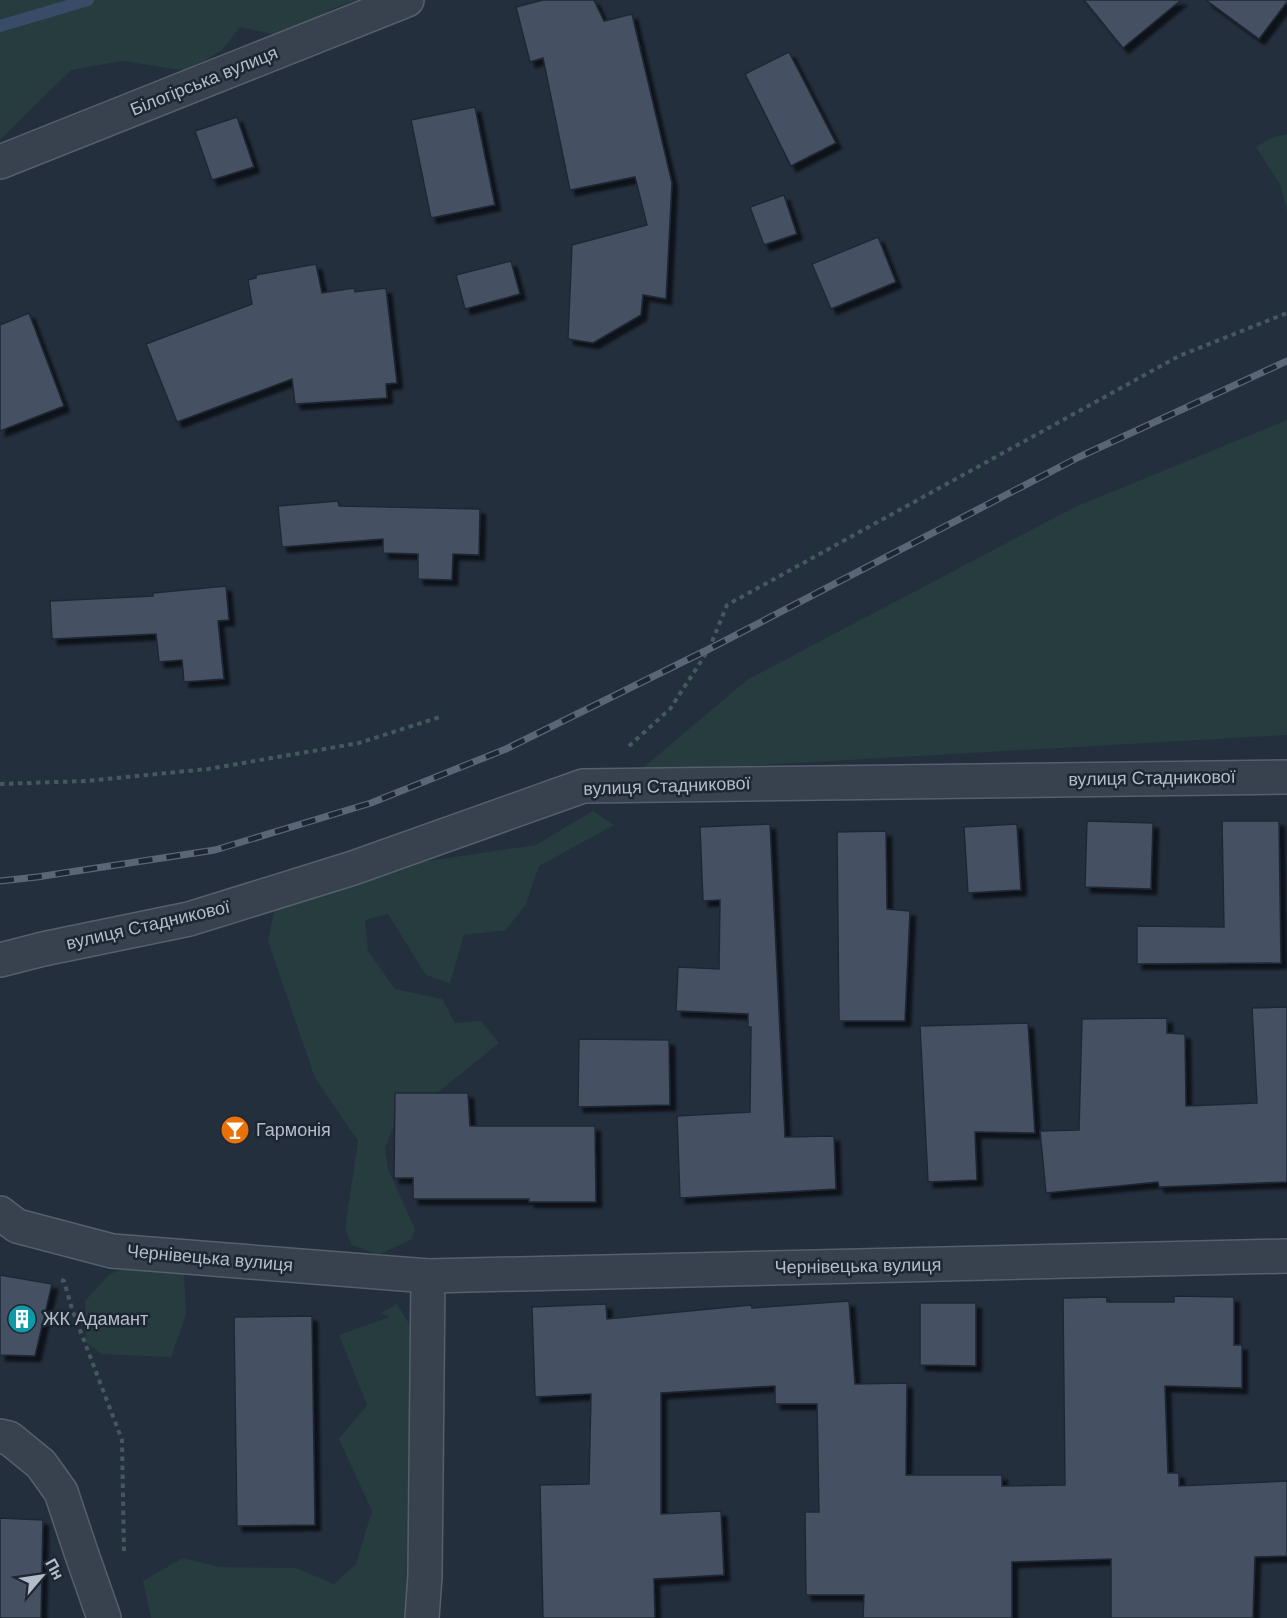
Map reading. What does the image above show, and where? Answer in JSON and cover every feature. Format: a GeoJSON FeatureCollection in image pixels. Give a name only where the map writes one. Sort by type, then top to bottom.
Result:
{"type":"FeatureCollection","features":[{"type":"Feature","properties":{"kind":"street","name":"Білогірська вулиця"},"geometry":{"type":"LineString","coordinates":[[0,162],[407,0]]}},
{"type":"Feature","properties":{"kind":"street","name":"вулиця Стадникової"},"geometry":{"type":"LineString","coordinates":[[0,960],[189,919],[353,868],[583,786],[1287,777]]}},
{"type":"Feature","properties":{"kind":"street","name":"Чернівецька вулиця"},"geometry":{"type":"LineString","coordinates":[[0,1213],[17,1226],[112,1251],[428,1276],[1287,1256]]}},
{"type":"Feature","properties":{"kind":"street"},"geometry":{"type":"LineString","coordinates":[[422,1618],[425,1576],[428,1276]]}},
{"type":"Feature","properties":{"kind":"street"},"geometry":{"type":"LineString","coordinates":[[0,1436],[9,1438],[41,1464],[62,1492],[104,1618]]}},
{"type":"Feature","properties":{"kind":"path"},"geometry":{"type":"LineString","coordinates":[[627,747],[670,709],[709,649],[727,605],[1179,356],[1287,313]]}},
{"type":"Feature","properties":{"kind":"path"},"geometry":{"type":"LineString","coordinates":[[0,784],[86,781],[208,769],[359,743],[440,717]]}},
{"type":"Feature","properties":{"kind":"path"},"geometry":{"type":"LineString","coordinates":[[55,1276],[64,1281],[72,1309],[122,1440],[124,1559]]}},
{"type":"Feature","properties":{"kind":"green space"},"geometry":{"type":"Polygon","coordinates":[[[0,0],[356,0],[334,8],[286,37],[240,27],[222,50],[188,71],[122,61],[71,70],[0,140],[0,0]]]}},
{"type":"Feature","properties":{"kind":"green space"},"geometry":{"type":"Polygon","coordinates":[[[1287,134],[1287,211],[1280,184],[1256,147],[1272,138],[1287,134]]]}},
{"type":"Feature","properties":{"kind":"green space"},"geometry":{"type":"Polygon","coordinates":[[[1287,420],[1287,735],[638,772],[747,680],[1075,507],[1287,420]]]}},
{"type":"Feature","properties":{"kind":"green space"},"geometry":{"type":"Polygon","coordinates":[[[593,811],[614,825],[539,866],[526,904],[506,930],[464,935],[450,983],[426,975],[388,914],[365,920],[368,951],[395,989],[442,999],[455,1023],[481,1021],[499,1043],[437,1093],[399,1113],[385,1148],[388,1169],[415,1229],[412,1239],[378,1255],[352,1245],[345,1229],[358,1141],[315,1078],[268,941],[275,907],[373,869],[536,845],[593,811]]]}},
{"type":"Feature","properties":{"kind":"green space"},"geometry":{"type":"Polygon","coordinates":[[[136,1264],[184,1274],[186,1315],[171,1357],[101,1354],[86,1342],[85,1301],[110,1274],[136,1264]]]}},
{"type":"Feature","properties":{"kind":"green space"},"geometry":{"type":"Polygon","coordinates":[[[397,1304],[417,1337],[415,1618],[151,1618],[143,1581],[183,1558],[219,1567],[296,1568],[334,1584],[356,1564],[372,1511],[339,1439],[367,1405],[339,1335],[390,1317],[381,1313],[397,1304]]]}},
{"type":"Feature","properties":{"kind":"building"},"geometry":{"type":"Polygon","coordinates":[[[543,0],[594,0],[604,21],[632,14],[672,183],[666,299],[643,295],[641,315],[593,343],[568,339],[572,245],[647,225],[635,177],[570,190],[543,58],[530,62],[516,7],[543,0]]]}},
{"type":"Feature","properties":{"kind":"building"},"geometry":{"type":"Polygon","coordinates":[[[1084,0],[1181,0],[1123,48],[1084,0]]]}},
{"type":"Feature","properties":{"kind":"building"},"geometry":{"type":"Polygon","coordinates":[[[1206,0],[1287,0],[1287,2],[1259,39],[1206,0]]]}},
{"type":"Feature","properties":{"kind":"building"},"geometry":{"type":"Polygon","coordinates":[[[789,52],[836,143],[791,166],[745,74],[789,52]]]}},
{"type":"Feature","properties":{"kind":"building"},"geometry":{"type":"Polygon","coordinates":[[[475,107],[495,205],[431,218],[411,120],[475,107]]]}},
{"type":"Feature","properties":{"kind":"building"},"geometry":{"type":"Polygon","coordinates":[[[237,117],[254,167],[212,180],[195,131],[237,117]]]}},
{"type":"Feature","properties":{"kind":"building"},"geometry":{"type":"Polygon","coordinates":[[[784,195],[797,234],[764,245],[750,207],[784,195]]]}},
{"type":"Feature","properties":{"kind":"building"},"geometry":{"type":"Polygon","coordinates":[[[878,237],[896,282],[831,309],[812,264],[878,237]]]}},
{"type":"Feature","properties":{"kind":"building"},"geometry":{"type":"Polygon","coordinates":[[[511,261],[520,294],[465,309],[456,275],[511,261]]]}},
{"type":"Feature","properties":{"kind":"building"},"geometry":{"type":"Polygon","coordinates":[[[316,264],[322,293],[354,288],[355,292],[386,288],[397,383],[386,384],[387,398],[295,404],[292,379],[177,422],[146,344],[252,304],[248,280],[256,278],[256,275],[316,264]]]}},
{"type":"Feature","properties":{"kind":"building"},"geometry":{"type":"Polygon","coordinates":[[[29,313],[64,406],[0,431],[0,325],[29,313]]]}},
{"type":"Feature","properties":{"kind":"building"},"geometry":{"type":"Polygon","coordinates":[[[338,501],[339,506],[480,509],[479,555],[453,554],[452,580],[418,579],[418,554],[383,553],[383,539],[282,547],[278,506],[338,501]]]}},
{"type":"Feature","properties":{"kind":"building"},"geometry":{"type":"Polygon","coordinates":[[[226,586],[229,620],[218,621],[224,679],[184,682],[182,660],[159,662],[156,634],[52,639],[50,601],[153,596],[153,593],[226,586]]]}},
{"type":"Feature","properties":{"kind":"building"},"geometry":{"type":"Polygon","coordinates":[[[1087,821],[1153,823],[1151,889],[1085,887],[1087,821]]]}},
{"type":"Feature","properties":{"kind":"building"},"geometry":{"type":"Polygon","coordinates":[[[1222,821],[1279,821],[1281,963],[1137,964],[1137,926],[1224,927],[1222,821]]]}},
{"type":"Feature","properties":{"kind":"building"},"geometry":{"type":"Polygon","coordinates":[[[770,824],[785,1137],[834,1136],[836,1189],[680,1198],[677,1116],[750,1112],[751,1027],[748,1027],[748,1014],[676,1011],[678,967],[719,969],[720,900],[703,901],[700,827],[770,824]]]}},
{"type":"Feature","properties":{"kind":"building"},"geometry":{"type":"Polygon","coordinates":[[[1017,824],[1021,890],[968,893],[964,827],[1017,824]]]}},
{"type":"Feature","properties":{"kind":"building"},"geometry":{"type":"Polygon","coordinates":[[[886,831],[887,909],[910,911],[905,1021],[839,1021],[837,832],[886,831]]]}},
{"type":"Feature","properties":{"kind":"building"},"geometry":{"type":"Polygon","coordinates":[[[1287,1007],[1287,1182],[1159,1187],[1158,1182],[1046,1193],[1040,1131],[1079,1130],[1082,1019],[1167,1018],[1167,1033],[1185,1034],[1186,1106],[1257,1103],[1252,1008],[1287,1007]]]}},
{"type":"Feature","properties":{"kind":"building"},"geometry":{"type":"Polygon","coordinates":[[[1028,1023],[1035,1133],[975,1132],[977,1180],[928,1182],[920,1026],[1028,1023]]]}},
{"type":"Feature","properties":{"kind":"building"},"geometry":{"type":"Polygon","coordinates":[[[579,1039],[669,1040],[670,1105],[578,1107],[579,1039]]]}},
{"type":"Feature","properties":{"kind":"building"},"geometry":{"type":"Polygon","coordinates":[[[395,1093],[468,1093],[470,1126],[595,1126],[596,1202],[529,1202],[529,1199],[413,1199],[413,1178],[394,1178],[395,1093]]]}},
{"type":"Feature","properties":{"kind":"building","name":"ЖК Адамант"},"geometry":{"type":"Polygon","coordinates":[[[0,1275],[52,1284],[35,1356],[0,1355],[0,1275]]]}},
{"type":"Feature","properties":{"kind":"building"},"geometry":{"type":"Polygon","coordinates":[[[1174,1296],[1234,1297],[1234,1345],[1242,1345],[1242,1388],[1165,1386],[1168,1473],[1179,1473],[1179,1486],[1287,1481],[1287,1556],[1255,1557],[1253,1618],[1111,1618],[1111,1559],[1012,1562],[1012,1618],[863,1618],[864,1595],[806,1595],[805,1512],[819,1512],[817,1404],[775,1404],[775,1386],[661,1393],[661,1514],[721,1511],[724,1575],[654,1579],[655,1618],[543,1618],[540,1485],[589,1484],[591,1394],[535,1397],[532,1307],[606,1304],[607,1319],[751,1305],[752,1308],[849,1301],[855,1384],[907,1383],[906,1475],[1002,1475],[1002,1486],[1065,1485],[1063,1298],[1107,1297],[1107,1302],[1174,1302],[1174,1296]]]}},
{"type":"Feature","properties":{"kind":"building"},"geometry":{"type":"Polygon","coordinates":[[[920,1303],[976,1303],[976,1366],[920,1365],[920,1303]]]}},
{"type":"Feature","properties":{"kind":"building"},"geometry":{"type":"Polygon","coordinates":[[[312,1316],[315,1525],[237,1526],[234,1317],[312,1316]]]}},
{"type":"Feature","properties":{"kind":"building"},"geometry":{"type":"Polygon","coordinates":[[[0,1518],[43,1520],[41,1618],[0,1618],[0,1518]]]}},
{"type":"Feature","properties":{"kind":"waterway"},"geometry":{"type":"LineString","coordinates":[[0,26],[88,0]]}},
{"type":"Feature","properties":{"kind":"railway"},"geometry":{"type":"LineString","coordinates":[[0,881],[215,850],[371,803],[506,749],[709,649],[1079,457],[1287,361]]}},
{"type":"Feature","properties":{"kind":"place","name":"Гармонія"},"geometry":{"type":"Point","coordinates":[235,1130]}},
{"type":"Feature","properties":{"kind":"place","name":"ЖК Адамант"},"geometry":{"type":"Point","coordinates":[22,1319]}}]}
